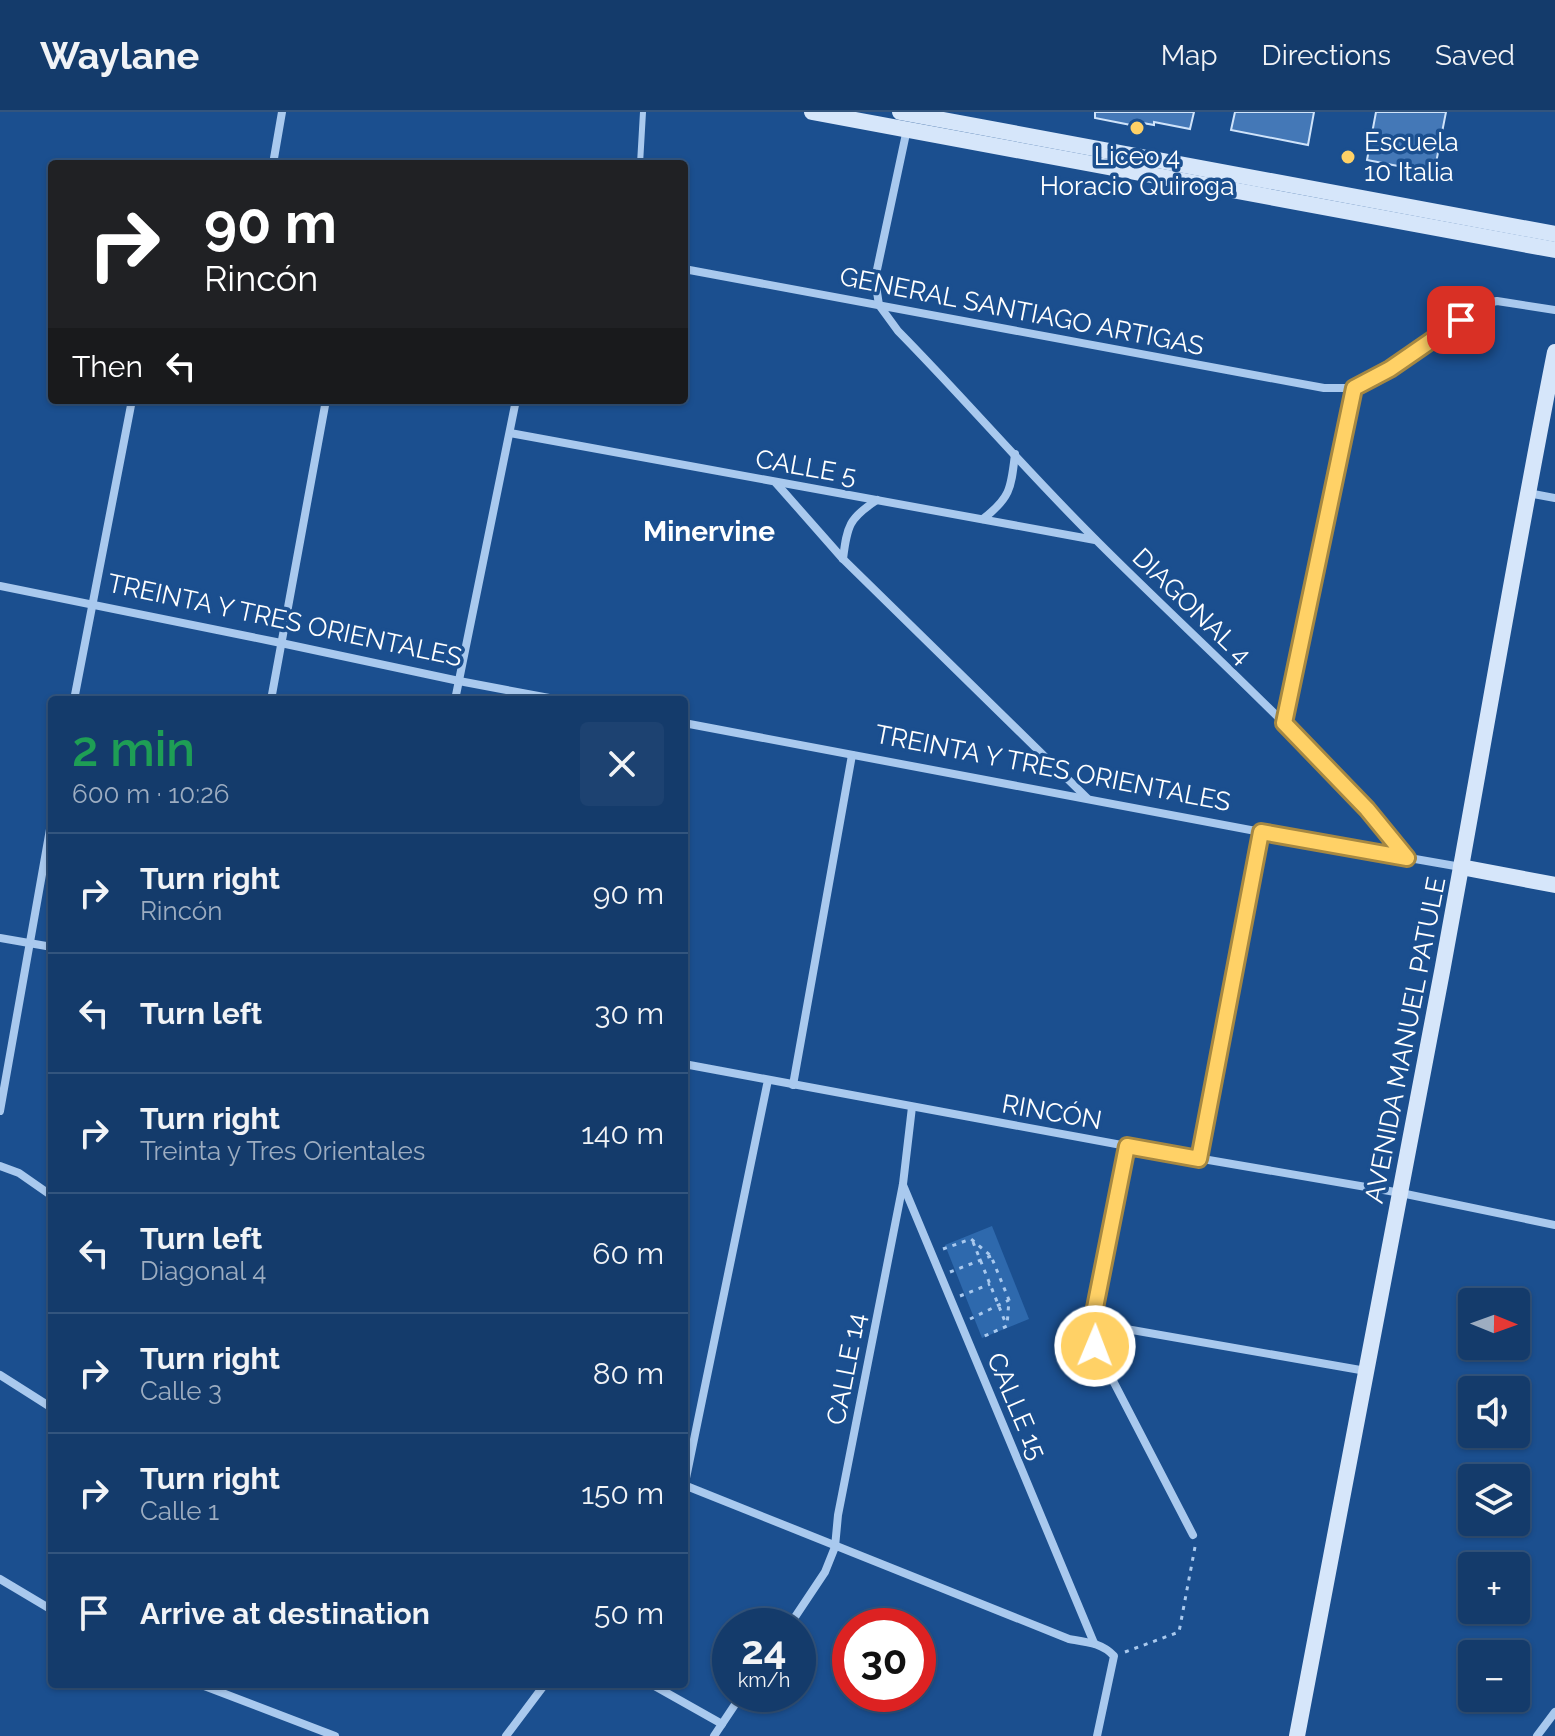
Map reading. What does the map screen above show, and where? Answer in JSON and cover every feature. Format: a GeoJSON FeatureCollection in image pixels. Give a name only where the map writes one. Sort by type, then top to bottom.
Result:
{"type":"FeatureCollection","features":[{"type":"Feature","properties":{"kind":"street"},"geometry":{"type":"LineString","coordinates":[[274,160],[282,112]]}},
{"type":"Feature","properties":{"kind":"street"},"geometry":{"type":"LineString","coordinates":[[812,112],[906,117],[1555,234]]}},
{"type":"Feature","properties":{"kind":"street"},"geometry":{"type":"LineString","coordinates":[[906,117],[1555,250]]}},
{"type":"Feature","properties":{"kind":"street"},"geometry":{"type":"LineString","coordinates":[[879,305],[875,279],[906,117]]}},
{"type":"Feature","properties":{"kind":"street","name":"GENERAL SANTIAGO ARTIGAS"},"geometry":{"type":"LineString","coordinates":[[688,270],[1324,388],[1354,388]]}},
{"type":"Feature","properties":{"kind":"street"},"geometry":{"type":"LineString","coordinates":[[1284,723],[1354,388],[1390,369],[1484,304],[1497,301],[1555,310]]}},
{"type":"Feature","properties":{"kind":"street","name":"DIAGONAL 4"},"geometry":{"type":"LineString","coordinates":[[879,305],[898,331],[1095,540],[1284,723],[1367,809],[1407,858]]}},
{"type":"Feature","properties":{"kind":"street","name":"AVENIDA MANUEL PATULE"},"geometry":{"type":"LineString","coordinates":[[1297,1736],[1401,1193],[1555,352]]}},
{"type":"Feature","properties":{"kind":"street"},"geometry":{"type":"LineString","coordinates":[[75,696],[131,404]]}},
{"type":"Feature","properties":{"kind":"street"},"geometry":{"type":"LineString","coordinates":[[272,696],[325,404]]}},
{"type":"Feature","properties":{"kind":"street"},"geometry":{"type":"LineString","coordinates":[[456,696],[515,404]]}},
{"type":"Feature","properties":{"kind":"street","name":"CALLE 5"},"geometry":{"type":"LineString","coordinates":[[510,433],[1095,540]]}},
{"type":"Feature","properties":{"kind":"street"},"geometry":{"type":"LineString","coordinates":[[983,519],[1000,506],[1011,485],[1015,454]]}},
{"type":"Feature","properties":{"kind":"street"},"geometry":{"type":"LineString","coordinates":[[775,483],[843,559],[1088,799]]}},
{"type":"Feature","properties":{"kind":"street"},"geometry":{"type":"LineString","coordinates":[[1527,493],[1555,498]]}},
{"type":"Feature","properties":{"kind":"street"},"geometry":{"type":"LineString","coordinates":[[843,559],[846,533],[857,513],[877,499]]}},
{"type":"Feature","properties":{"kind":"street","name":"TREINTA Y TRES ORIENTALES"},"geometry":{"type":"LineString","coordinates":[[0,586],[539,696]]}},
{"type":"Feature","properties":{"kind":"street","name":"TREINTA Y TRES ORIENTALES"},"geometry":{"type":"LineString","coordinates":[[688,724],[1555,885]]}},
{"type":"Feature","properties":{"kind":"street"},"geometry":{"type":"LineString","coordinates":[[793,1085],[852,755]]}},
{"type":"Feature","properties":{"kind":"street"},"geometry":{"type":"LineString","coordinates":[[1199,1159],[1261,832]]}},
{"type":"Feature","properties":{"kind":"street"},"geometry":{"type":"LineString","coordinates":[[0,1111],[48,840]]}},
{"type":"Feature","properties":{"kind":"street"},"geometry":{"type":"LineString","coordinates":[[0,938],[48,946]]}},
{"type":"Feature","properties":{"kind":"street","name":"RINCÓN"},"geometry":{"type":"LineString","coordinates":[[688,1065],[1401,1193],[1555,1225]]}},
{"type":"Feature","properties":{"kind":"street"},"geometry":{"type":"LineString","coordinates":[[688,1471],[768,1080]]}},
{"type":"Feature","properties":{"kind":"street","name":"CALLE 14"},"geometry":{"type":"LineString","coordinates":[[801,1608],[825,1572],[835,1547],[838,1515],[903,1184],[912,1107]]}},
{"type":"Feature","properties":{"kind":"street"},"geometry":{"type":"LineString","coordinates":[[1127,1146],[1092,1323],[1095,1346],[1193,1535]]}},
{"type":"Feature","properties":{"kind":"street"},"geometry":{"type":"LineString","coordinates":[[1,1164],[48,1193]]}},
{"type":"Feature","properties":{"kind":"street","name":"CALLE 15"},"geometry":{"type":"LineString","coordinates":[[903,1184],[1094,1643]]}},
{"type":"Feature","properties":{"kind":"street"},"geometry":{"type":"LineString","coordinates":[[1092,1323],[1366,1371]]}},
{"type":"Feature","properties":{"kind":"street"},"geometry":{"type":"LineString","coordinates":[[0,1375],[48,1405]]}},
{"type":"Feature","properties":{"kind":"street"},"geometry":{"type":"LineString","coordinates":[[688,1487],[1069,1639],[1094,1643],[1107,1649],[1114,1656],[1097,1736]]}},
{"type":"Feature","properties":{"kind":"street"},"geometry":{"type":"LineString","coordinates":[[0,1579],[48,1608]]}},
{"type":"Feature","properties":{"kind":"street"},"geometry":{"type":"LineString","coordinates":[[220,1688],[335,1736]]}},
{"type":"Feature","properties":{"kind":"street"},"geometry":{"type":"LineString","coordinates":[[506,1736],[542,1688]]}},
{"type":"Feature","properties":{"kind":"street"},"geometry":{"type":"LineString","coordinates":[[658,1688],[722,1724]]}},
{"type":"Feature","properties":{"kind":"street"},"geometry":{"type":"LineString","coordinates":[[714,1736],[730,1712]]}},
{"type":"Feature","properties":{"kind":"street"},"geometry":{"type":"LineString","coordinates":[[1537,1736],[1555,1712]]}},
{"type":"Feature","properties":{"kind":"lane"},"geometry":{"type":"LineString","coordinates":[[640,160],[643,112]]}},
{"type":"Feature","properties":{"kind":"path"},"geometry":{"type":"LineString","coordinates":[[932,1253],[971,1239]]}},
{"type":"Feature","properties":{"kind":"path"},"geometry":{"type":"LineString","coordinates":[[971,1239],[991,1256],[1009,1300],[1007,1326]]}},
{"type":"Feature","properties":{"kind":"path"},"geometry":{"type":"LineString","coordinates":[[971,1239],[1007,1326]]}},
{"type":"Feature","properties":{"kind":"path"},"geometry":{"type":"LineString","coordinates":[[941,1275],[991,1256]]}},
{"type":"Feature","properties":{"kind":"path"},"geometry":{"type":"LineString","coordinates":[[951,1300],[990,1284]]}},
{"type":"Feature","properties":{"kind":"path"},"geometry":{"type":"LineString","coordinates":[[961,1323],[1009,1300]]}},
{"type":"Feature","properties":{"kind":"path"},"geometry":{"type":"LineString","coordinates":[[969,1343],[1007,1326]]}},
{"type":"Feature","properties":{"kind":"path"},"geometry":{"type":"LineString","coordinates":[[1114,1656],[1179,1632],[1195,1550],[1193,1535]]}},
{"type":"Feature","properties":{"kind":"shaded area"},"geometry":{"type":"Polygon","coordinates":[[[992,1226],[1029,1319],[982,1338],[945,1245],[992,1226]]]}},
{"type":"Feature","properties":{"kind":"building"},"geometry":{"type":"Polygon","coordinates":[[[1095,112],[1194,112],[1190,129],[1154,122],[1154,125],[1137,122],[1136,126],[1095,118],[1095,112]]]}},
{"type":"Feature","properties":{"kind":"building"},"geometry":{"type":"Polygon","coordinates":[[[1235,112],[1314,112],[1308,145],[1231,130],[1235,112]]]}},
{"type":"Feature","properties":{"kind":"building"},"geometry":{"type":"Polygon","coordinates":[[[1376,112],[1446,112],[1434,173],[1367,160],[1376,112]]]}},
{"type":"Feature","properties":{"kind":"place","name":"Liceo 4 Horacio Quiroga"},"geometry":{"type":"Point","coordinates":[1137,128]}},
{"type":"Feature","properties":{"kind":"place","name":"Escuela 10 Italia"},"geometry":{"type":"Point","coordinates":[1348,157]}},
{"type":"Feature","properties":{"kind":"district","name":"Minervine"},"geometry":{"type":"Point","coordinates":[709,531]}},
{"type":"Feature","properties":{"kind":"route"},"geometry":{"type":"LineString","coordinates":[[1095,1346],[1092,1323],[1127,1146],[1199,1159],[1261,832],[1407,858],[1367,809],[1284,723],[1354,388],[1390,369],[1461,320]]}}]}
